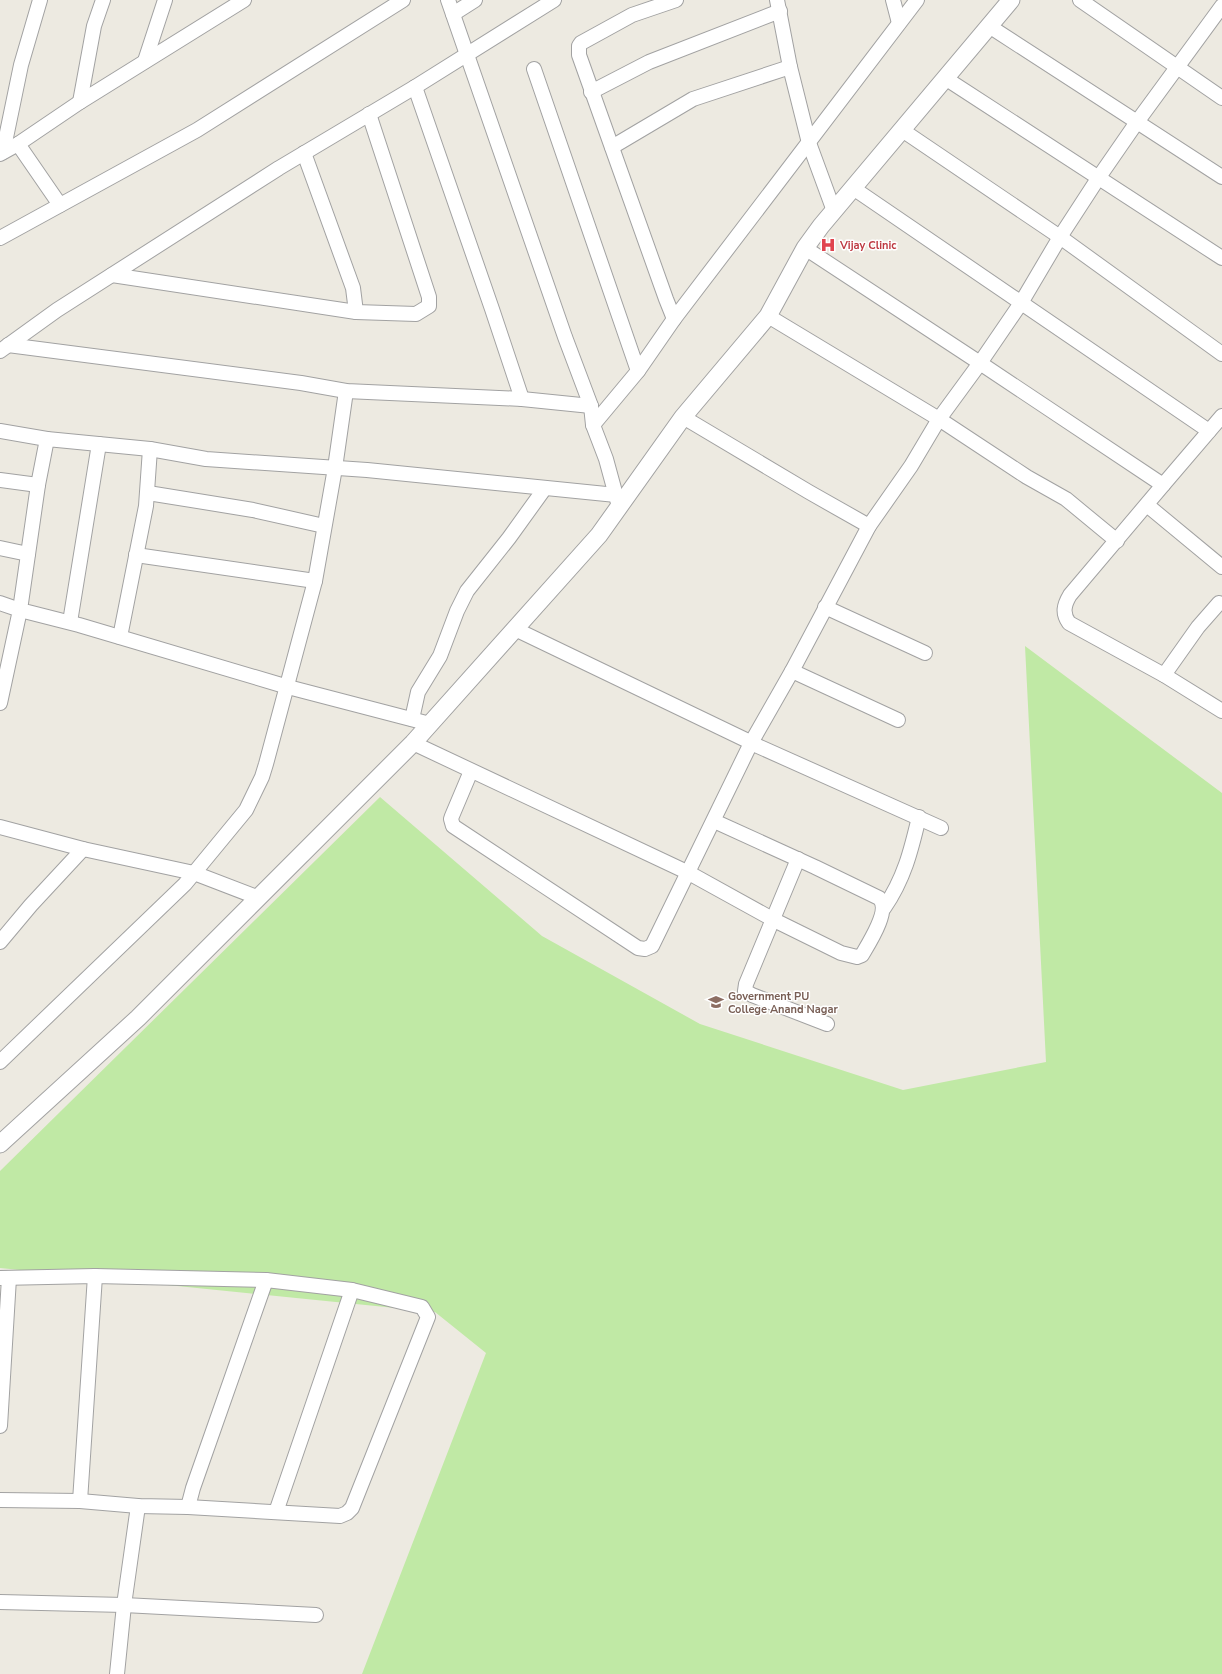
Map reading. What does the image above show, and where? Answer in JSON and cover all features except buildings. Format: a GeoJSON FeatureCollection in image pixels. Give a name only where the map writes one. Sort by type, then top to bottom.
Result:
{"type":"FeatureCollection","features":[{"type":"Feature","properties":{"kind":"street"},"geometry":{"type":"LineString","coordinates":[[2,153],[21,65],[40,0]]}},
{"type":"Feature","properties":{"kind":"street"},"geometry":{"type":"LineString","coordinates":[[80,102],[94,26],[103,0]]}},
{"type":"Feature","properties":{"kind":"street"},"geometry":{"type":"LineString","coordinates":[[145,62],[166,0]]}},
{"type":"Feature","properties":{"kind":"street"},"geometry":{"type":"LineString","coordinates":[[2,153],[18,144],[80,102],[244,0]]}},
{"type":"Feature","properties":{"kind":"street"},"geometry":{"type":"LineString","coordinates":[[0,238],[197,130],[404,0]]}},
{"type":"Feature","properties":{"kind":"street"},"geometry":{"type":"LineString","coordinates":[[448,0],[565,337],[591,406],[593,425],[606,459],[617,501]]}},
{"type":"Feature","properties":{"kind":"street"},"geometry":{"type":"LineString","coordinates":[[453,14],[475,0]]}},
{"type":"Feature","properties":{"kind":"street"},"geometry":{"type":"LineString","coordinates":[[4,348],[57,310],[304,153],[415,87],[554,0]]}},
{"type":"Feature","properties":{"kind":"street"},"geometry":{"type":"LineString","coordinates":[[674,318],[591,92],[579,55],[579,48],[581,43],[632,15],[676,0]]}},
{"type":"Feature","properties":{"kind":"street"},"geometry":{"type":"LineString","coordinates":[[893,0],[899,23]]}},
{"type":"Feature","properties":{"kind":"street"},"geometry":{"type":"LineString","coordinates":[[593,425],[638,371],[674,318],[917,0]]}},
{"type":"Feature","properties":{"kind":"street"},"geometry":{"type":"LineString","coordinates":[[0,1144],[138,1018],[413,743],[599,535],[617,501],[683,417],[768,316],[805,248],[853,188],[1011,0]]}},
{"type":"Feature","properties":{"kind":"street"},"geometry":{"type":"LineString","coordinates":[[1080,0],[1222,98]]}},
{"type":"Feature","properties":{"kind":"street"},"geometry":{"type":"LineString","coordinates":[[591,92],[649,62],[778,6],[790,67],[809,143],[834,211]]}},
{"type":"Feature","properties":{"kind":"street"},"geometry":{"type":"LineString","coordinates":[[471,771],[452,816],[452,826],[638,948],[645,950],[652,946],[751,744],[792,672],[869,526],[911,466],[939,419],[980,363],[1021,302],[1060,237],[1099,177],[1137,122],[1222,6]]}},
{"type":"Feature","properties":{"kind":"street"},"geometry":{"type":"LineString","coordinates":[[989,26],[1222,177]]}},
{"type":"Feature","properties":{"kind":"street"},"geometry":{"type":"LineString","coordinates":[[612,147],[693,99],[790,67]]}},
{"type":"Feature","properties":{"kind":"street"},"geometry":{"type":"LineString","coordinates":[[534,69],[638,371]]}},
{"type":"Feature","properties":{"kind":"street"},"geometry":{"type":"LineString","coordinates":[[945,78],[1222,258]]}},
{"type":"Feature","properties":{"kind":"street"},"geometry":{"type":"LineString","coordinates":[[415,87],[522,399]]}},
{"type":"Feature","properties":{"kind":"street"},"geometry":{"type":"LineString","coordinates":[[112,275],[356,312],[416,314],[429,306],[430,302],[369,114]]}},
{"type":"Feature","properties":{"kind":"street"},"geometry":{"type":"LineString","coordinates":[[902,130],[1060,237],[1222,354]]}},
{"type":"Feature","properties":{"kind":"street"},"geometry":{"type":"LineString","coordinates":[[18,144],[60,205]]}},
{"type":"Feature","properties":{"kind":"street"},"geometry":{"type":"LineString","coordinates":[[304,153],[353,288],[356,312]]}},
{"type":"Feature","properties":{"kind":"street"},"geometry":{"type":"LineString","coordinates":[[853,188],[1021,302],[1218,424],[1163,485],[1148,505],[1070,595],[1065,604],[1065,618],[1069,623],[1219,704]]}},
{"type":"Feature","properties":{"kind":"street"},"geometry":{"type":"LineString","coordinates":[[805,248],[1163,485]]}},
{"type":"Feature","properties":{"kind":"street"},"geometry":{"type":"LineString","coordinates":[[768,316],[939,419],[1027,477],[1066,499],[1117,541]]}},
{"type":"Feature","properties":{"kind":"street"},"geometry":{"type":"LineString","coordinates":[[4,348],[301,383],[346,390],[522,399],[591,406]]}},
{"type":"Feature","properties":{"kind":"street"},"geometry":{"type":"LineString","coordinates":[[0,1062],[194,873],[246,810],[262,777],[288,687],[315,581],[335,468],[346,390]]}},
{"type":"Feature","properties":{"kind":"street"},"geometry":{"type":"LineString","coordinates":[[683,417],[869,526]]}},
{"type":"Feature","properties":{"kind":"street"},"geometry":{"type":"LineString","coordinates":[[0,431],[47,438],[150,449],[206,459],[335,468],[545,488],[617,501]]}},
{"type":"Feature","properties":{"kind":"street"},"geometry":{"type":"LineString","coordinates":[[0,703],[4,660],[20,610],[38,485],[47,438]]}},
{"type":"Feature","properties":{"kind":"street"},"geometry":{"type":"LineString","coordinates":[[70,622],[99,444]]}},
{"type":"Feature","properties":{"kind":"street"},"geometry":{"type":"LineString","coordinates":[[120,637],[148,493],[150,449]]}},
{"type":"Feature","properties":{"kind":"street"},"geometry":{"type":"LineString","coordinates":[[0,480],[38,485]]}},
{"type":"Feature","properties":{"kind":"street"},"geometry":{"type":"LineString","coordinates":[[412,719],[418,692],[440,656],[457,611],[467,591],[509,538],[545,488]]}},
{"type":"Feature","properties":{"kind":"street"},"geometry":{"type":"LineString","coordinates":[[148,493],[253,510],[324,526]]}},
{"type":"Feature","properties":{"kind":"street"},"geometry":{"type":"LineString","coordinates":[[1148,505],[1222,567]]}},
{"type":"Feature","properties":{"kind":"street"},"geometry":{"type":"LineString","coordinates":[[0,548],[28,554]]}},
{"type":"Feature","properties":{"kind":"street"},"geometry":{"type":"LineString","coordinates":[[136,555],[315,581]]}},
{"type":"Feature","properties":{"kind":"street"},"geometry":{"type":"LineString","coordinates":[[0,603],[20,610],[70,622],[288,687],[430,724]]}},
{"type":"Feature","properties":{"kind":"street"},"geometry":{"type":"LineString","coordinates":[[1164,675],[1198,627],[1219,603]]}},
{"type":"Feature","properties":{"kind":"street"},"geometry":{"type":"LineString","coordinates":[[825,607],[925,653]]}},
{"type":"Feature","properties":{"kind":"street"},"geometry":{"type":"LineString","coordinates":[[515,628],[746,740],[751,744],[941,828]]}},
{"type":"Feature","properties":{"kind":"street"},"geometry":{"type":"LineString","coordinates":[[792,672],[898,720]]}},
{"type":"Feature","properties":{"kind":"street"},"geometry":{"type":"LineString","coordinates":[[413,743],[689,873],[774,920],[841,953],[857,957],[862,955],[868,946],[884,908],[891,898],[908,863],[919,817]]}},
{"type":"Feature","properties":{"kind":"street"},"geometry":{"type":"LineString","coordinates":[[714,821],[879,898],[883,902],[884,908]]}},
{"type":"Feature","properties":{"kind":"street"},"geometry":{"type":"LineString","coordinates":[[0,827],[83,849],[194,873],[259,898]]}},
{"type":"Feature","properties":{"kind":"street"},"geometry":{"type":"LineString","coordinates":[[0,942],[31,905],[83,849]]}},
{"type":"Feature","properties":{"kind":"street"},"geometry":{"type":"LineString","coordinates":[[798,859],[774,920],[746,984],[745,991],[827,1024]]}},
{"type":"Feature","properties":{"kind":"street"},"geometry":{"type":"LineString","coordinates":[[80,1501],[95,1276]]}},
{"type":"Feature","properties":{"kind":"street"},"geometry":{"type":"LineString","coordinates":[[0,1426],[4,1278],[95,1276],[266,1280],[352,1290],[422,1306],[428,1317],[352,1508],[348,1513],[340,1516],[188,1507],[138,1506],[80,1501],[0,1500]]}},
{"type":"Feature","properties":{"kind":"street"},"geometry":{"type":"LineString","coordinates":[[188,1507],[193,1488],[266,1280]]}},
{"type":"Feature","properties":{"kind":"street"},"geometry":{"type":"LineString","coordinates":[[276,1512],[352,1290]]}},
{"type":"Feature","properties":{"kind":"street"},"geometry":{"type":"LineString","coordinates":[[117,1674],[124,1605],[138,1506]]}},
{"type":"Feature","properties":{"kind":"street"},"geometry":{"type":"LineString","coordinates":[[0,1602],[124,1605],[316,1615]]}},
{"type":"Feature","properties":{"kind":"green space"},"geometry":{"type":"Polygon","coordinates":[[[1025,646],[1222,793],[1222,1674],[362,1674],[486,1353],[435,1312],[0,1268],[0,1171],[380,797],[542,936],[700,1024],[903,1090],[1046,1062],[1025,646]]]}},
{"type":"Feature","properties":{"kind":"place","name":"Vijay Clinic"},"geometry":{"type":"Point","coordinates":[828,245]}},
{"type":"Feature","properties":{"kind":"place","name":"Government PU College Anand Nagar"},"geometry":{"type":"Point","coordinates":[716,1002]}}]}
